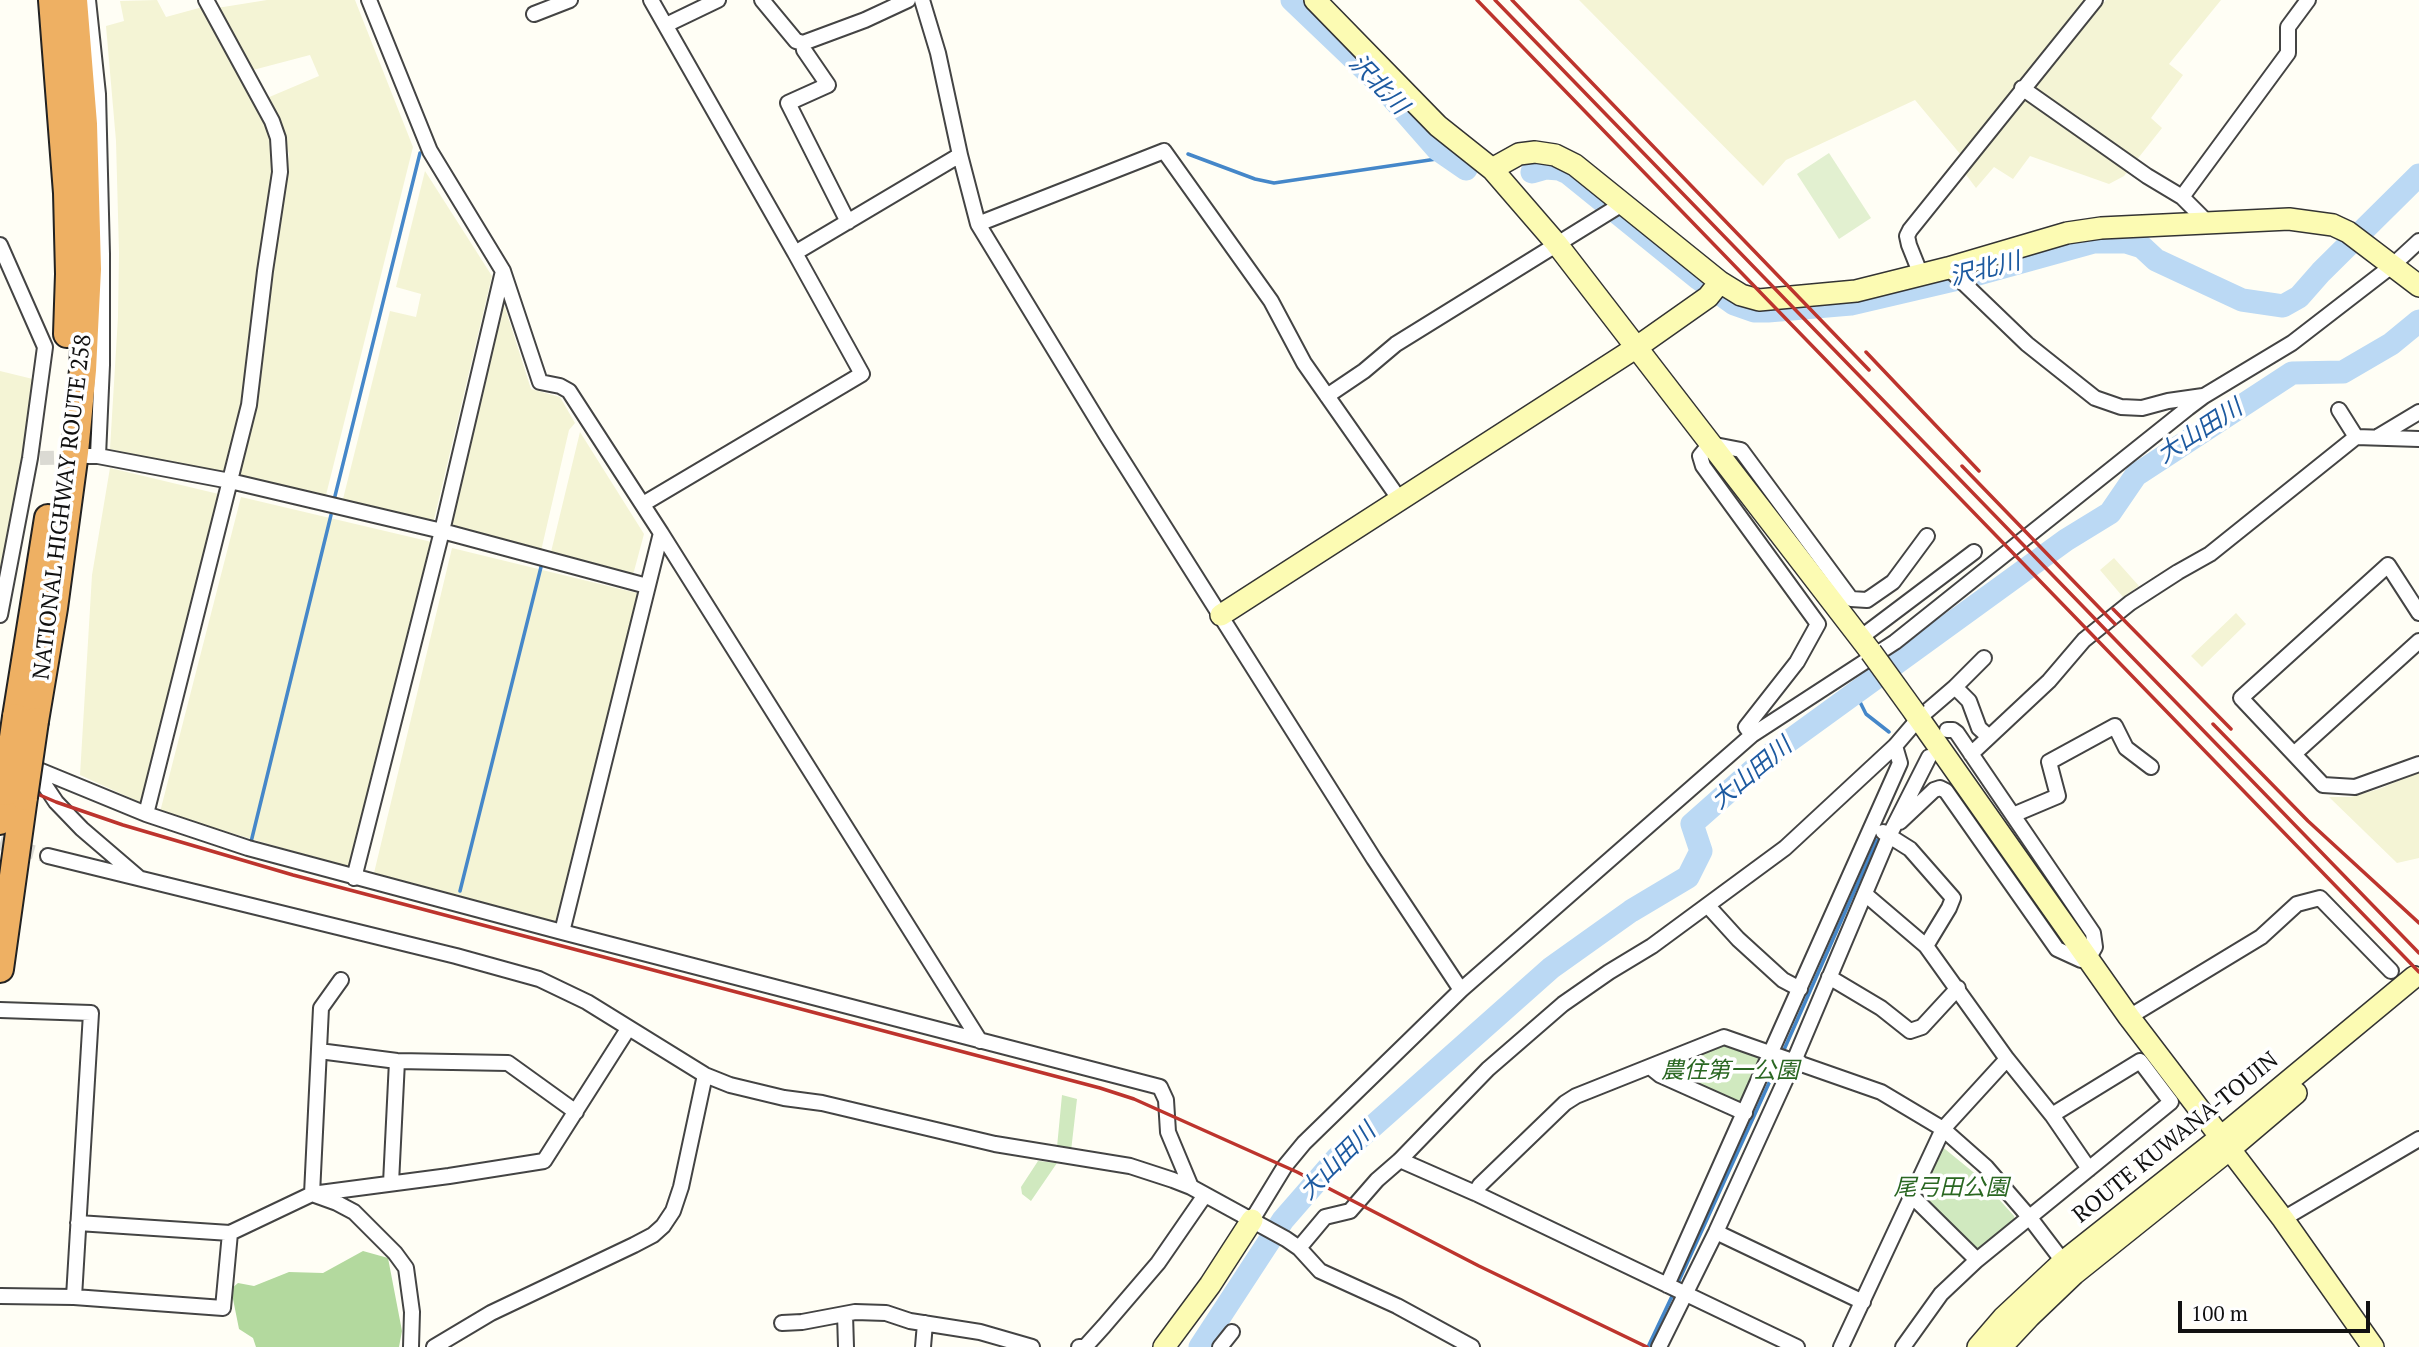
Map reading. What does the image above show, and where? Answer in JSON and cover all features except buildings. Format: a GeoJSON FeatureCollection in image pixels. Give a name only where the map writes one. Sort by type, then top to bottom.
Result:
{"type":"FeatureCollection","features":[{"type":"Feature","properties":{"kind":"highway","name":"NATIONAL HIGHWAY ROUTE 258"},"geometry":{"type":"LineString","coordinates":[[0,969],[14,794],[17,718],[55,471],[66,366],[69,274],[67,193],[52,0]]}},
{"type":"Feature","properties":{"kind":"highway","name":"NATIONAL HIGHWAY ROUTE 258"},"geometry":{"type":"LineString","coordinates":[[17,718],[54,608],[83,370],[87,295],[84,124],[74,0]]}},
{"type":"Feature","properties":{"kind":"highway","name":"NATIONAL HIGHWAY ROUTE 258"},"geometry":{"type":"LineString","coordinates":[[0,821],[14,794]]}},
{"type":"Feature","properties":{"kind":"street"},"geometry":{"type":"LineString","coordinates":[[88,0],[98,94],[102,254],[102,365],[93,456],[230,481],[442,531],[647,586]]}},
{"type":"Feature","properties":{"kind":"street"},"geometry":{"type":"LineString","coordinates":[[146,814],[249,405],[280,172],[280,155],[272,121],[206,0]]}},
{"type":"Feature","properties":{"kind":"street"},"geometry":{"type":"LineString","coordinates":[[369,0],[430,151],[503,271],[540,382],[560,386],[569,391],[643,504],[980,1041]]}},
{"type":"Feature","properties":{"kind":"street"},"geometry":{"type":"LineString","coordinates":[[534,14],[570,0]]}},
{"type":"Feature","properties":{"kind":"street"},"geometry":{"type":"LineString","coordinates":[[643,504],[862,374],[651,0]]}},
{"type":"Feature","properties":{"kind":"street"},"geometry":{"type":"LineString","coordinates":[[666,25],[718,0]]}},
{"type":"Feature","properties":{"kind":"street"},"geometry":{"type":"LineString","coordinates":[[762,0],[796,41],[803,43],[866,20],[908,0]]}},
{"type":"Feature","properties":{"kind":"street"},"geometry":{"type":"LineString","coordinates":[[922,0],[938,53],[978,224],[1107,436],[1374,859],[1461,989]]}},
{"type":"Feature","properties":{"kind":"street"},"geometry":{"type":"LineString","coordinates":[[1315,0],[1438,127],[1492,169],[1556,243],[1637,346],[1917,715],[2129,1017],[2283,1219],[2373,1347]]}},
{"type":"Feature","properties":{"kind":"street"},"geometry":{"type":"LineString","coordinates":[[1921,275],[1909,245],[1907,236],[1910,230],[2095,0]]}},
{"type":"Feature","properties":{"kind":"street"},"geometry":{"type":"LineString","coordinates":[[2182,197],[2288,53],[2288,27],[2308,0]]}},
{"type":"Feature","properties":{"kind":"street"},"geometry":{"type":"LineString","coordinates":[[803,43],[804,50],[828,85],[788,103],[848,222]]}},
{"type":"Feature","properties":{"kind":"street"},"geometry":{"type":"LineString","coordinates":[[2022,88],[2147,176],[2182,197],[2207,222]]}},
{"type":"Feature","properties":{"kind":"street"},"geometry":{"type":"LineString","coordinates":[[978,224],[1164,151],[1270,301],[1304,363],[1400,500]]}},
{"type":"Feature","properties":{"kind":"street"},"geometry":{"type":"LineString","coordinates":[[1492,169],[1519,154],[1535,152],[1556,155],[1574,165],[1615,208],[1715,288],[1759,300],[1856,291],[1921,275],[1955,276],[2067,233],[2101,228],[2289,219],[2333,225],[2355,237],[2415,283]]}},
{"type":"Feature","properties":{"kind":"street"},"geometry":{"type":"LineString","coordinates":[[795,253],[960,155]]}},
{"type":"Feature","properties":{"kind":"street"},"geometry":{"type":"LineString","coordinates":[[1327,396],[1364,371],[1396,344],[1615,208]]}},
{"type":"Feature","properties":{"kind":"street"},"geometry":{"type":"LineString","coordinates":[[1164,1347],[1254,1222],[1285,1167],[1304,1143],[1461,989],[1752,736],[1895,642],[2204,396],[2292,343],[2393,265],[2419,241]]}},
{"type":"Feature","properties":{"kind":"street"},"geometry":{"type":"LineString","coordinates":[[0,245],[45,347],[35,458],[0,615]]}},
{"type":"Feature","properties":{"kind":"street"},"geometry":{"type":"LineString","coordinates":[[354,878],[442,531],[503,271]]}},
{"type":"Feature","properties":{"kind":"street"},"geometry":{"type":"LineString","coordinates":[[1955,276],[2027,344],[2095,398],[2121,407],[2142,408],[2204,396]]}},
{"type":"Feature","properties":{"kind":"street"},"geometry":{"type":"LineString","coordinates":[[1221,615],[1637,346],[1715,288]]}},
{"type":"Feature","properties":{"kind":"street"},"geometry":{"type":"LineString","coordinates":[[2339,410],[2356,437]]}},
{"type":"Feature","properties":{"kind":"street"},"geometry":{"type":"LineString","coordinates":[[2377,436],[2419,412]]}},
{"type":"Feature","properties":{"kind":"street"},"geometry":{"type":"LineString","coordinates":[[1971,754],[2049,681],[2084,640],[2130,603],[2210,554],[2356,437],[2419,439]]}},
{"type":"Feature","properties":{"kind":"street"},"geometry":{"type":"LineString","coordinates":[[1710,444],[1741,450],[1852,599],[1867,600],[1894,582],[1927,536]]}},
{"type":"Feature","properties":{"kind":"street"},"geometry":{"type":"LineString","coordinates":[[1710,444],[1700,456],[1703,466],[1818,624],[1797,662],[1746,727],[1752,736]]}},
{"type":"Feature","properties":{"kind":"street"},"geometry":{"type":"LineString","coordinates":[[562,933],[661,533]]}},
{"type":"Feature","properties":{"kind":"street"},"geometry":{"type":"LineString","coordinates":[[1865,645],[1974,552]]}},
{"type":"Feature","properties":{"kind":"street"},"geometry":{"type":"LineString","coordinates":[[2419,613],[2388,565],[2241,698],[2323,785],[2355,787],[2419,764]]}},
{"type":"Feature","properties":{"kind":"street"},"geometry":{"type":"LineString","coordinates":[[2294,754],[2419,641]]}},
{"type":"Feature","properties":{"kind":"street"},"geometry":{"type":"LineString","coordinates":[[1299,1248],[1325,1217],[1350,1210],[1488,1069],[1563,1004],[1708,906],[1785,848],[1895,746],[1917,715],[1955,687],[1984,658]]}},
{"type":"Feature","properties":{"kind":"street"},"geometry":{"type":"LineString","coordinates":[[1955,687],[1969,701],[1979,728],[1988,736]]}},
{"type":"Feature","properties":{"kind":"street"},"geometry":{"type":"LineString","coordinates":[[17,718],[34,768],[56,802],[82,829],[139,878]]}},
{"type":"Feature","properties":{"kind":"street"},"geometry":{"type":"LineString","coordinates":[[2013,815],[2058,796],[2049,762],[2115,726],[2126,748],[2151,766]]}},
{"type":"Feature","properties":{"kind":"street"},"geometry":{"type":"LineString","coordinates":[[1947,730],[1957,733],[2093,933],[2095,947],[2088,959]]}},
{"type":"Feature","properties":{"kind":"street"},"geometry":{"type":"LineString","coordinates":[[1675,1289],[1716,1232],[1782,1057],[1801,989],[1900,763],[1895,746]]}},
{"type":"Feature","properties":{"kind":"street"},"geometry":{"type":"LineString","coordinates":[[1659,1347],[1675,1289],[1745,1113],[1829,977],[1892,831],[1929,757]]}},
{"type":"Feature","properties":{"kind":"street"},"geometry":{"type":"LineString","coordinates":[[34,768],[146,814],[248,848],[562,933],[1160,1087],[1166,1100],[1168,1132],[1191,1187]]}},
{"type":"Feature","properties":{"kind":"street"},"geometry":{"type":"LineString","coordinates":[[1892,831],[1934,790],[1940,788],[1946,791],[2057,948],[2081,960],[2088,959]]}},
{"type":"Feature","properties":{"kind":"street"},"geometry":{"type":"LineString","coordinates":[[1871,828],[1892,831],[1953,898],[1950,908],[1926,946]]}},
{"type":"Feature","properties":{"kind":"street"},"geometry":{"type":"LineString","coordinates":[[48,856],[456,956],[539,979],[587,1002],[705,1075],[730,1085],[784,1098],[822,1103],[995,1144],[1130,1167],[1191,1187],[1286,1239],[1299,1248],[1320,1271],[1397,1306],[1472,1347]]}},
{"type":"Feature","properties":{"kind":"street"},"geometry":{"type":"LineString","coordinates":[[1865,894],[1926,946],[2089,1169]]}},
{"type":"Feature","properties":{"kind":"street"},"geometry":{"type":"LineString","coordinates":[[2129,1017],[2261,937],[2297,904],[2320,898],[2390,971]]}},
{"type":"Feature","properties":{"kind":"street"},"geometry":{"type":"LineString","coordinates":[[1708,906],[1738,939],[1774,972],[1801,989]]}},
{"type":"Feature","properties":{"kind":"street"},"geometry":{"type":"LineString","coordinates":[[1829,977],[1881,1008],[1910,1031],[1922,1027],[1958,988]]}},
{"type":"Feature","properties":{"kind":"street"},"geometry":{"type":"LineString","coordinates":[[312,1194],[321,1008],[341,981]]}},
{"type":"Feature","properties":{"kind":"street","name":"ROUTE KUWANA-TOUIN"},"geometry":{"type":"LineString","coordinates":[[1978,1347],[2003,1318],[2226,1143],[2416,984]]}},
{"type":"Feature","properties":{"kind":"street"},"geometry":{"type":"LineString","coordinates":[[0,1010],[91,1013],[74,1297]]}},
{"type":"Feature","properties":{"kind":"street"},"geometry":{"type":"LineString","coordinates":[[78,1223],[230,1233],[312,1194],[544,1161],[628,1029]]}},
{"type":"Feature","properties":{"kind":"street"},"geometry":{"type":"LineString","coordinates":[[1475,1193],[1480,1185],[1565,1103],[1576,1096],[1724,1037],[1881,1092],[1943,1129],[1986,1167],[2069,1268]]}},
{"type":"Feature","properties":{"kind":"street"},"geometry":{"type":"LineString","coordinates":[[319,1051],[397,1061],[508,1063],[576,1112]]}},
{"type":"Feature","properties":{"kind":"street"},"geometry":{"type":"LineString","coordinates":[[1841,1347],[1943,1129],[2007,1059]]}},
{"type":"Feature","properties":{"kind":"street"},"geometry":{"type":"LineString","coordinates":[[1903,1347],[1941,1294],[1978,1260],[2171,1102],[2140,1060],[2052,1115]]}},
{"type":"Feature","properties":{"kind":"street"},"geometry":{"type":"LineString","coordinates":[[391,1183],[397,1061]]}},
{"type":"Feature","properties":{"kind":"street"},"geometry":{"type":"LineString","coordinates":[[1650,1067],[1660,1075],[1745,1113]]}},
{"type":"Feature","properties":{"kind":"street"},"geometry":{"type":"LineString","coordinates":[[434,1347],[491,1313],[634,1245],[663,1226],[673,1211],[681,1187],[705,1075]]}},
{"type":"Feature","properties":{"kind":"street"},"geometry":{"type":"LineString","coordinates":[[2283,1219],[2419,1139]]}},
{"type":"Feature","properties":{"kind":"street"},"geometry":{"type":"LineString","coordinates":[[1400,1160],[1475,1193],[1797,1347]]}},
{"type":"Feature","properties":{"kind":"street"},"geometry":{"type":"LineString","coordinates":[[312,1194],[354,1212],[395,1253],[406,1268],[412,1312],[411,1347]]}},
{"type":"Feature","properties":{"kind":"street"},"geometry":{"type":"LineString","coordinates":[[1079,1347],[1084,1347],[1104,1326],[1158,1263],[1205,1195]]}},
{"type":"Feature","properties":{"kind":"street"},"geometry":{"type":"LineString","coordinates":[[1911,1195],[1978,1260]]}},
{"type":"Feature","properties":{"kind":"street"},"geometry":{"type":"LineString","coordinates":[[1716,1232],[1863,1302]]}},
{"type":"Feature","properties":{"kind":"street"},"geometry":{"type":"LineString","coordinates":[[0,1296],[74,1297],[223,1308],[230,1233]]}},
{"type":"Feature","properties":{"kind":"street","name":"ROUTE KUWANA-TOUIN"},"geometry":{"type":"LineString","coordinates":[[2001,1347],[2069,1268]]}},
{"type":"Feature","properties":{"kind":"street"},"geometry":{"type":"LineString","coordinates":[[782,1323],[855,1312],[887,1313],[925,1323],[980,1332],[1032,1347]]}},
{"type":"Feature","properties":{"kind":"street"},"geometry":{"type":"LineString","coordinates":[[845,1314],[846,1347]]}},
{"type":"Feature","properties":{"kind":"street"},"geometry":{"type":"LineString","coordinates":[[922,1347],[925,1323]]}},
{"type":"Feature","properties":{"kind":"street"},"geometry":{"type":"LineString","coordinates":[[1220,1347],[1232,1332]]}},
{"type":"Feature","properties":{"kind":"green space"},"geometry":{"type":"Polygon","coordinates":[[[157,0],[166,17],[210,5],[278,149],[252,392],[227,475],[110,449],[119,253],[116,141],[106,26],[124,21],[120,1],[157,0]]]}},
{"type":"Feature","properties":{"kind":"green space"},"geometry":{"type":"Polygon","coordinates":[[[267,0],[355,0],[413,147],[325,499],[239,477],[257,399],[289,154],[267,98],[319,76],[310,55],[253,70],[217,8],[267,0]]]}},
{"type":"Feature","properties":{"kind":"green space"},"geometry":{"type":"Polygon","coordinates":[[[1579,0],[2089,0],[1961,155],[1915,100],[1786,160],[1763,186],[1579,0]]]}},
{"type":"Feature","properties":{"kind":"green space"},"geometry":{"type":"Polygon","coordinates":[[[2106,0],[2221,0],[2169,64],[2183,75],[2151,118],[2162,128],[2124,176],[2109,184],[2030,156],[2013,179],[1994,167],[1976,188],[1964,172],[2106,0]]]}},
{"type":"Feature","properties":{"kind":"green space"},"geometry":{"type":"Polygon","coordinates":[[[1829,153],[1871,218],[1839,239],[1797,174],[1829,153]]]}},
{"type":"Feature","properties":{"kind":"green space"},"geometry":{"type":"Polygon","coordinates":[[[425,171],[492,276],[433,524],[342,503],[390,311],[416,317],[421,294],[396,287],[425,171]]]}},
{"type":"Feature","properties":{"kind":"green space"},"geometry":{"type":"Polygon","coordinates":[[[504,304],[531,389],[560,397],[575,423],[569,430],[541,551],[448,527],[504,304]]]}},
{"type":"Feature","properties":{"kind":"green space"},"geometry":{"type":"Polygon","coordinates":[[[0,371],[41,381],[0,582],[0,371]]]}},
{"type":"Feature","properties":{"kind":"green space"},"geometry":{"type":"Polygon","coordinates":[[[580,432],[644,534],[633,575],[551,552],[580,432]]]}},
{"type":"Feature","properties":{"kind":"green space"},"geometry":{"type":"Polygon","coordinates":[[[110,468],[227,496],[148,806],[80,775],[92,575],[110,468]]]}},
{"type":"Feature","properties":{"kind":"green space"},"geometry":{"type":"Polygon","coordinates":[[[241,497],[436,543],[357,870],[160,812],[241,497]]]}},
{"type":"Feature","properties":{"kind":"green space"},"geometry":{"type":"Polygon","coordinates":[[[452,548],[645,595],[566,925],[374,873],[452,548]]]}},
{"type":"Feature","properties":{"kind":"green space"},"geometry":{"type":"Polygon","coordinates":[[[2114,558],[2139,586],[2123,597],[2100,570],[2114,558]]]}},
{"type":"Feature","properties":{"kind":"green space"},"geometry":{"type":"Polygon","coordinates":[[[2236,613],[2246,624],[2202,667],[2191,656],[2236,613]]]}},
{"type":"Feature","properties":{"kind":"green space"},"geometry":{"type":"Polygon","coordinates":[[[2419,772],[2419,858],[2397,863],[2329,797],[2351,797],[2379,789],[2419,772]]]}},
{"type":"Feature","properties":{"kind":"green space","name":"農住第一公園"},"geometry":{"type":"Polygon","coordinates":[[[1721,1043],[1762,1055],[1764,1063],[1749,1101],[1740,1103],[1669,1072],[1669,1067],[1721,1043]]]}},
{"type":"Feature","properties":{"kind":"green space"},"geometry":{"type":"Polygon","coordinates":[[[1062,1095],[1077,1099],[1071,1151],[1057,1147],[1062,1095]]]}},
{"type":"Feature","properties":{"kind":"green space","name":"尾弓田公園"},"geometry":{"type":"Polygon","coordinates":[[[1940,1145],[1978,1176],[2014,1216],[2015,1224],[1981,1250],[1976,1249],[1920,1191],[1940,1145]]]}},
{"type":"Feature","properties":{"kind":"green space"},"geometry":{"type":"Polygon","coordinates":[[[1038,1161],[1057,1163],[1031,1201],[1022,1194],[1021,1187],[1038,1161]]]}},
{"type":"Feature","properties":{"kind":"green space"},"geometry":{"type":"Polygon","coordinates":[[[363,1251],[388,1258],[402,1331],[399,1347],[256,1347],[253,1338],[239,1329],[231,1289],[238,1283],[254,1286],[289,1272],[323,1273],[363,1251]]]}},
{"type":"Feature","properties":{"kind":"waterway","name":"沢北川"},"geometry":{"type":"LineString","coordinates":[[1292,0],[1380,84],[1437,149],[1466,169]]}},
{"type":"Feature","properties":{"kind":"waterway"},"geometry":{"type":"LineString","coordinates":[[334,500],[420,153]]}},
{"type":"Feature","properties":{"kind":"waterway"},"geometry":{"type":"LineString","coordinates":[[1188,154],[1255,179],[1274,183],[1450,157]]}},
{"type":"Feature","properties":{"kind":"waterway","name":"沢北川"},"geometry":{"type":"LineString","coordinates":[[1532,172],[1546,168],[1568,173],[1699,279],[1734,304],[1754,311],[1851,304],[1975,275],[2094,242],[2126,242],[2142,247],[2156,260],[2242,300],[2283,306],[2299,297],[2419,175]]}},
{"type":"Feature","properties":{"kind":"waterway","name":"大山田川"},"geometry":{"type":"LineString","coordinates":[[1200,1347],[1283,1220],[1337,1158],[1551,968],[1631,911],[1688,877],[1701,851],[1692,824],[1771,754],[2066,540],[2110,513],[2136,475],[2292,373],[2343,372],[2391,344],[2419,321]]}},
{"type":"Feature","properties":{"kind":"waterway"},"geometry":{"type":"LineString","coordinates":[[251,842],[331,515]]}},
{"type":"Feature","properties":{"kind":"waterway"},"geometry":{"type":"LineString","coordinates":[[460,891],[542,563]]}},
{"type":"Feature","properties":{"kind":"waterway"},"geometry":{"type":"LineString","coordinates":[[1856,694],[1866,714],[1889,732]]}},
{"type":"Feature","properties":{"kind":"waterway"},"geometry":{"type":"LineString","coordinates":[[1783,1052],[1877,840]]}},
{"type":"Feature","properties":{"kind":"waterway"},"geometry":{"type":"LineString","coordinates":[[1677,1285],[1780,1059]]}},
{"type":"Feature","properties":{"kind":"waterway"},"geometry":{"type":"LineString","coordinates":[[1648,1347],[1674,1292]]}},
{"type":"Feature","properties":{"kind":"tunnel"},"geometry":{"type":"LineString","coordinates":[[40,458],[80,457]]}},
{"type":"Feature","properties":{"kind":"tunnel"},"geometry":{"type":"LineString","coordinates":[[0,843],[48,856]]}},
{"type":"Feature","properties":{"kind":"railway"},"geometry":{"type":"LineString","coordinates":[[1477,0],[2419,972]]}},
{"type":"Feature","properties":{"kind":"railway"},"geometry":{"type":"LineString","coordinates":[[1495,0],[2419,953]]}},
{"type":"Feature","properties":{"kind":"railway"},"geometry":{"type":"LineString","coordinates":[[1512,0],[1869,370]]}},
{"type":"Feature","properties":{"kind":"railway"},"geometry":{"type":"LineString","coordinates":[[1866,352],[1979,471]]}},
{"type":"Feature","properties":{"kind":"railway"},"geometry":{"type":"LineString","coordinates":[[1962,466],[2115,624]]}},
{"type":"Feature","properties":{"kind":"railway"},"geometry":{"type":"LineString","coordinates":[[2113,609],[2231,729]]}},
{"type":"Feature","properties":{"kind":"railway"},"geometry":{"type":"LineString","coordinates":[[2213,724],[2308,821],[2419,923]]}},
{"type":"Feature","properties":{"kind":"railway"},"geometry":{"type":"LineString","coordinates":[[0,770],[35,793],[56,802],[123,825],[293,875],[1134,1099],[1297,1172],[1479,1266],[1647,1347]]}}]}
